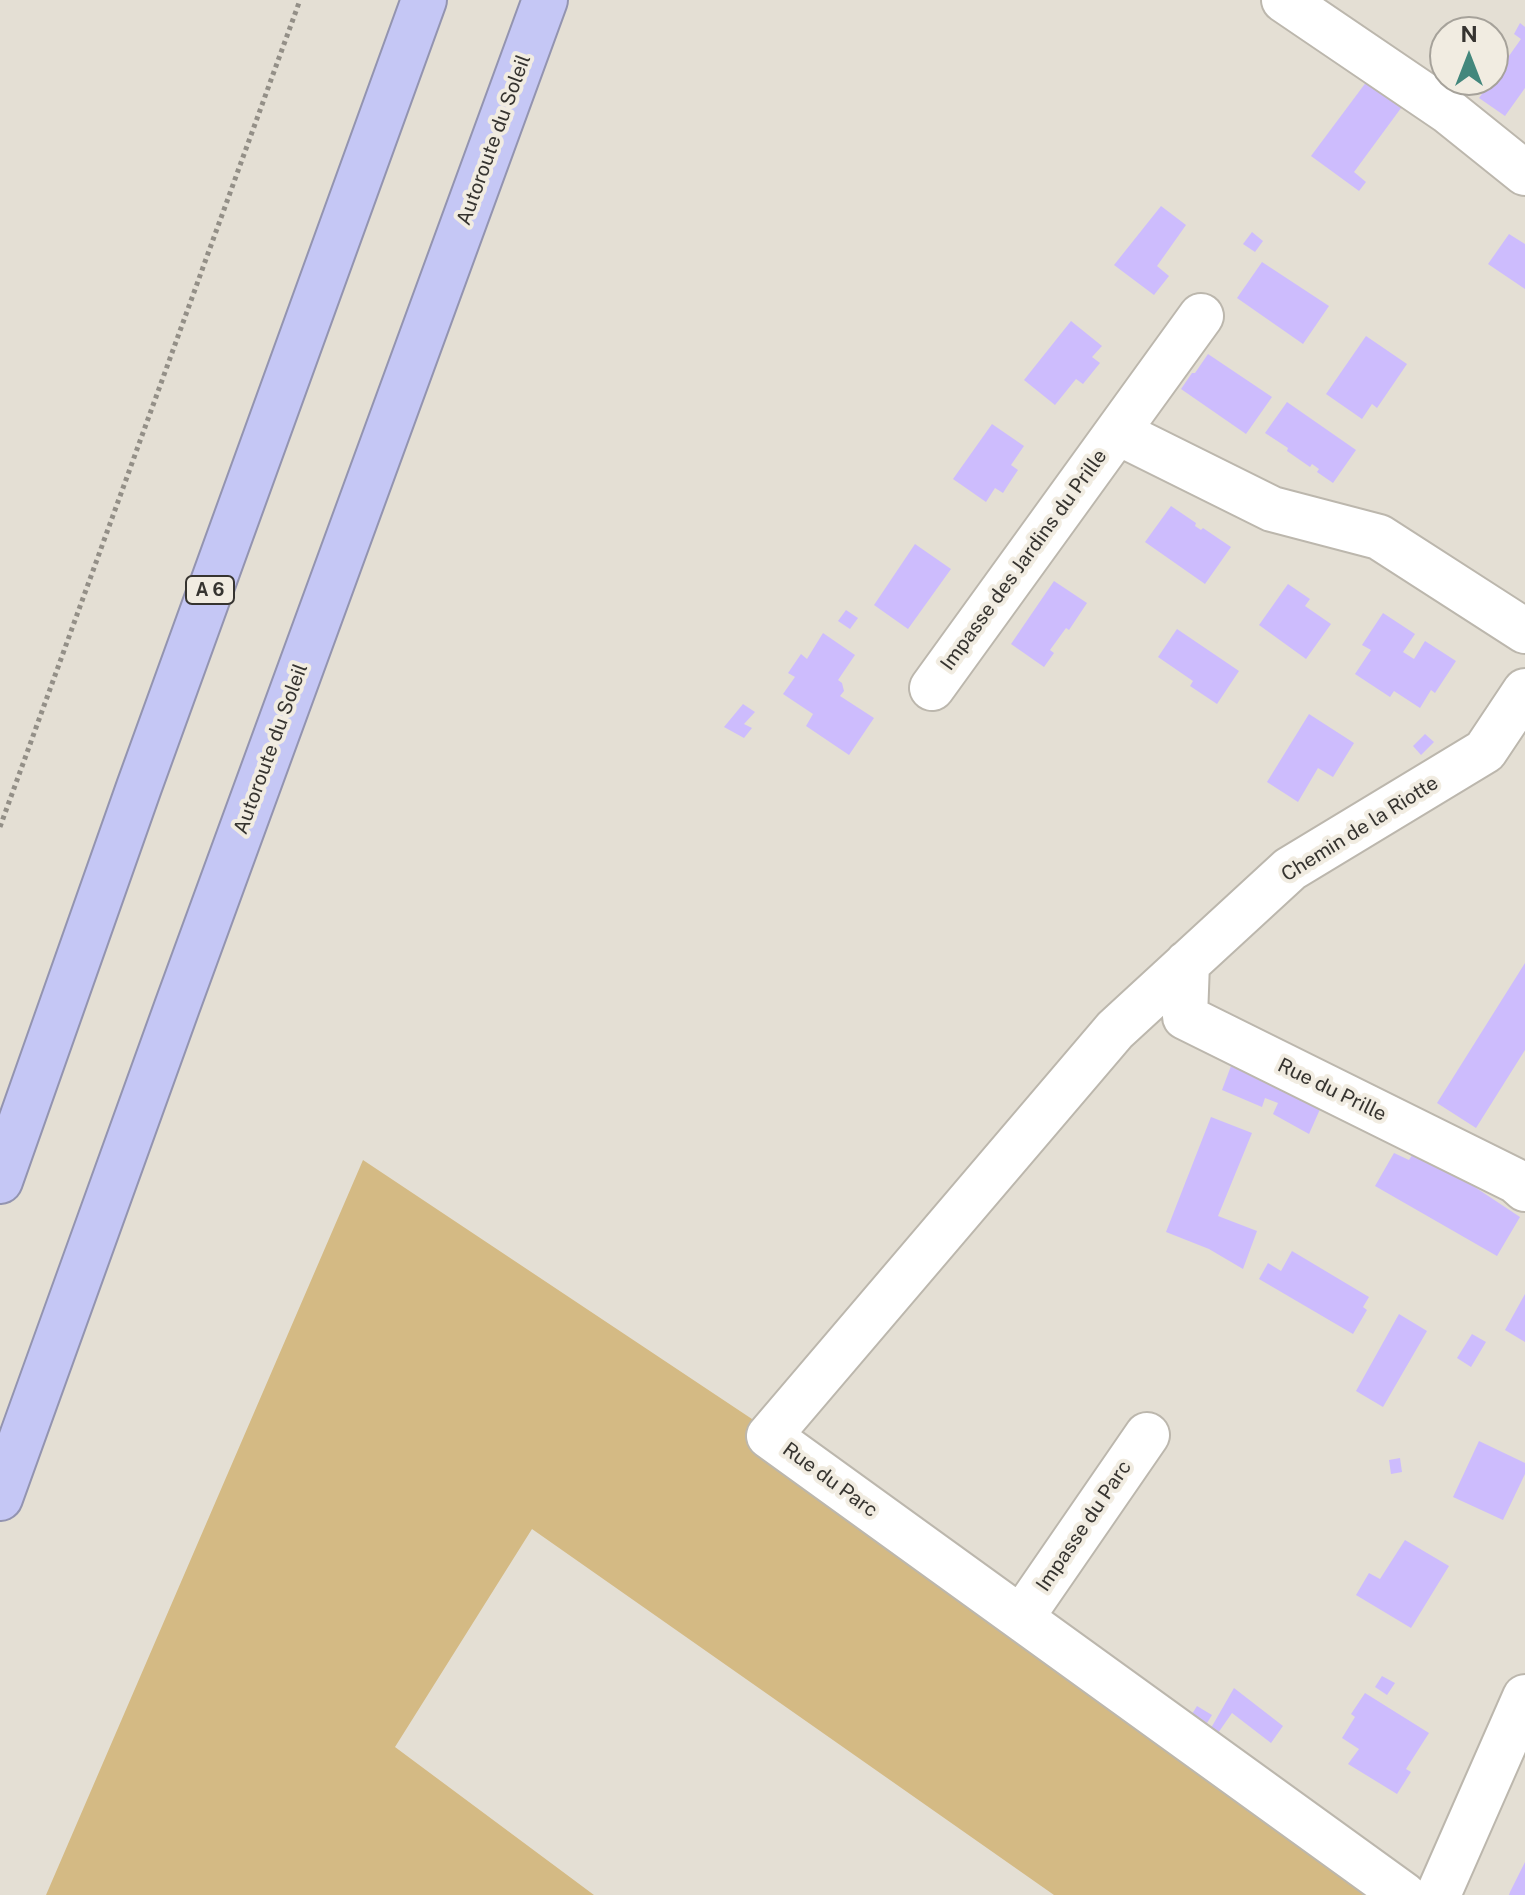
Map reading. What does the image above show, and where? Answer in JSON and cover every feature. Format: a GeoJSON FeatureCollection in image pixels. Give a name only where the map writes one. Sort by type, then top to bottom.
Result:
{"type":"FeatureCollection","features":[{"type":"Feature","properties":{"kind":"highway","name":"A 6"},"geometry":{"type":"LineString","coordinates":[[0,1181],[424,0]]}},
{"type":"Feature","properties":{"kind":"highway","name":"Autoroute du Soleil"},"geometry":{"type":"LineString","coordinates":[[0,1498],[545,0]]}},
{"type":"Feature","properties":{"kind":"street"},"geometry":{"type":"LineString","coordinates":[[1284,0],[1449,112],[1525,173]]}},
{"type":"Feature","properties":{"kind":"street","name":"Impasse des Jardins du Prille"},"geometry":{"type":"LineString","coordinates":[[932,688],[1201,316]]}},
{"type":"Feature","properties":{"kind":"street","name":"Impasse des Jardins du Prille"},"geometry":{"type":"LineString","coordinates":[[1117,432],[1272,509],[1379,537],[1525,631]]}},
{"type":"Feature","properties":{"kind":"street","name":"Chemin de la Riotte"},"geometry":{"type":"LineString","coordinates":[[1187,963],[1290,869],[1485,751],[1525,691]]}},
{"type":"Feature","properties":{"kind":"street","name":"Rue du Prille"},"geometry":{"type":"LineString","coordinates":[[1187,963],[1185,1017],[1516,1181],[1525,1189]]}},
{"type":"Feature","properties":{"kind":"street","name":"Rue du Parc"},"geometry":{"type":"LineString","coordinates":[[1187,963],[1115,1030],[769,1436],[1404,1895]]}},
{"type":"Feature","properties":{"kind":"street","name":"Impasse du Parc"},"geometry":{"type":"LineString","coordinates":[[1021,1618],[1147,1435]]}},
{"type":"Feature","properties":{"kind":"street"},"geometry":{"type":"LineString","coordinates":[[1438,1895],[1525,1697]]}},
{"type":"Feature","properties":{"kind":"path"},"geometry":{"type":"LineString","coordinates":[[0,827],[300,0]]}},
{"type":"Feature","properties":{"kind":"shaded area"},"geometry":{"type":"Polygon","coordinates":[[[363,1160],[764,1427],[1405,1895],[1054,1895],[532,1529],[395,1747],[594,1895],[46,1895],[363,1160]]]}},
{"type":"Feature","properties":{"kind":"building"},"geometry":{"type":"Polygon","coordinates":[[[1520,23],[1525,27],[1525,88],[1505,116],[1479,98],[1509,96],[1509,56],[1521,39],[1514,34],[1520,23]]]}},
{"type":"Feature","properties":{"kind":"building"},"geometry":{"type":"Polygon","coordinates":[[[1367,81],[1404,104],[1354,172],[1366,182],[1359,191],[1311,156],[1367,81]]]}},
{"type":"Feature","properties":{"kind":"building"},"geometry":{"type":"Polygon","coordinates":[[[1161,206],[1186,225],[1157,266],[1169,276],[1154,295],[1114,265],[1161,206]]]}},
{"type":"Feature","properties":{"kind":"building"},"geometry":{"type":"Polygon","coordinates":[[[1252,232],[1263,241],[1255,252],[1243,244],[1252,232]]]}},
{"type":"Feature","properties":{"kind":"building"},"geometry":{"type":"Polygon","coordinates":[[[1509,234],[1525,244],[1525,289],[1488,264],[1509,234]]]}},
{"type":"Feature","properties":{"kind":"building"},"geometry":{"type":"Polygon","coordinates":[[[1262,262],[1329,306],[1303,344],[1237,298],[1262,262]]]}},
{"type":"Feature","properties":{"kind":"building"},"geometry":{"type":"Polygon","coordinates":[[[1071,321],[1102,346],[1092,357],[1100,363],[1083,384],[1076,379],[1055,405],[1024,380],[1071,321]]]}},
{"type":"Feature","properties":{"kind":"building"},"geometry":{"type":"Polygon","coordinates":[[[1366,336],[1407,364],[1377,408],[1372,404],[1362,419],[1326,394],[1366,336]]]}},
{"type":"Feature","properties":{"kind":"building"},"geometry":{"type":"Polygon","coordinates":[[[1208,354],[1272,397],[1246,434],[1181,389],[1208,354]]]}},
{"type":"Feature","properties":{"kind":"building"},"geometry":{"type":"Polygon","coordinates":[[[1287,402],[1356,450],[1333,483],[1317,472],[1319,469],[1312,464],[1310,467],[1265,433],[1287,402]]]}},
{"type":"Feature","properties":{"kind":"building"},"geometry":{"type":"Polygon","coordinates":[[[992,424],[1024,446],[1011,465],[1018,470],[1003,493],[995,488],[986,502],[953,479],[992,424]]]}},
{"type":"Feature","properties":{"kind":"building"},"geometry":{"type":"Polygon","coordinates":[[[1171,506],[1196,523],[1195,526],[1231,547],[1205,584],[1145,542],[1171,506]]]}},
{"type":"Feature","properties":{"kind":"building"},"geometry":{"type":"Polygon","coordinates":[[[915,544],[951,569],[908,629],[874,605],[915,544]]]}},
{"type":"Feature","properties":{"kind":"building"},"geometry":{"type":"Polygon","coordinates":[[[1054,581],[1087,603],[1069,630],[1066,628],[1050,650],[1054,653],[1044,667],[1011,644],[1054,581]]]}},
{"type":"Feature","properties":{"kind":"building"},"geometry":{"type":"Polygon","coordinates":[[[1288,584],[1310,599],[1305,606],[1331,624],[1306,659],[1259,625],[1288,584]]]}},
{"type":"Feature","properties":{"kind":"building"},"geometry":{"type":"Polygon","coordinates":[[[846,610],[858,618],[850,629],[838,621],[846,610]]]}},
{"type":"Feature","properties":{"kind":"building"},"geometry":{"type":"Polygon","coordinates":[[[1383,613],[1415,634],[1403,652],[1414,659],[1425,641],[1456,661],[1435,693],[1431,690],[1420,708],[1394,691],[1390,697],[1355,674],[1371,650],[1362,645],[1383,613]]]}},
{"type":"Feature","properties":{"kind":"building"},"geometry":{"type":"Polygon","coordinates":[[[1177,629],[1239,671],[1217,704],[1190,686],[1193,681],[1158,657],[1177,629]]]}},
{"type":"Feature","properties":{"kind":"building"},"geometry":{"type":"Polygon","coordinates":[[[823,633],[855,655],[838,680],[844,691],[840,696],[874,718],[849,755],[806,726],[813,714],[783,694],[795,677],[788,673],[801,654],[807,659],[823,633]]]}},
{"type":"Feature","properties":{"kind":"building"},"geometry":{"type":"Polygon","coordinates":[[[743,704],[755,712],[744,724],[752,728],[744,738],[724,727],[743,704]]]}},
{"type":"Feature","properties":{"kind":"building"},"geometry":{"type":"Polygon","coordinates":[[[1309,714],[1354,743],[1333,777],[1318,768],[1298,802],[1267,782],[1309,714]]]}},
{"type":"Feature","properties":{"kind":"building"},"geometry":{"type":"Polygon","coordinates":[[[1425,734],[1434,742],[1421,755],[1413,746],[1425,734]]]}},
{"type":"Feature","properties":{"kind":"building"},"geometry":{"type":"Polygon","coordinates":[[[1525,963],[1525,1050],[1476,1128],[1437,1103],[1525,963]]]}},
{"type":"Feature","properties":{"kind":"building"},"geometry":{"type":"Polygon","coordinates":[[[1231,1066],[1321,1107],[1309,1134],[1273,1114],[1278,1103],[1265,1098],[1262,1107],[1222,1090],[1231,1066]]]}},
{"type":"Feature","properties":{"kind":"building"},"geometry":{"type":"Polygon","coordinates":[[[1211,1117],[1252,1133],[1218,1216],[1257,1231],[1243,1269],[1209,1249],[1166,1232],[1211,1117]]]}},
{"type":"Feature","properties":{"kind":"building"},"geometry":{"type":"Polygon","coordinates":[[[1414,1152],[1443,1166],[1520,1217],[1497,1256],[1375,1186],[1394,1153],[1409,1160],[1414,1152]]]}},
{"type":"Feature","properties":{"kind":"building"},"geometry":{"type":"Polygon","coordinates":[[[1292,1251],[1369,1297],[1363,1307],[1367,1310],[1353,1334],[1259,1279],[1268,1263],[1281,1271],[1292,1251]]]}},
{"type":"Feature","properties":{"kind":"building"},"geometry":{"type":"Polygon","coordinates":[[[1525,1294],[1525,1342],[1505,1330],[1525,1294]]]}},
{"type":"Feature","properties":{"kind":"building"},"geometry":{"type":"Polygon","coordinates":[[[1399,1314],[1427,1331],[1383,1407],[1356,1391],[1399,1314]]]}},
{"type":"Feature","properties":{"kind":"building"},"geometry":{"type":"Polygon","coordinates":[[[1472,1334],[1486,1342],[1471,1367],[1457,1358],[1472,1334]]]}},
{"type":"Feature","properties":{"kind":"building"},"geometry":{"type":"Polygon","coordinates":[[[1479,1441],[1525,1463],[1525,1474],[1503,1520],[1453,1497],[1479,1441]]]}},
{"type":"Feature","properties":{"kind":"building"},"geometry":{"type":"Polygon","coordinates":[[[1400,1458],[1402,1472],[1391,1474],[1389,1460],[1400,1458]]]}},
{"type":"Feature","properties":{"kind":"building"},"geometry":{"type":"Polygon","coordinates":[[[1405,1540],[1449,1566],[1411,1628],[1356,1595],[1369,1573],[1380,1579],[1405,1540]]]}},
{"type":"Feature","properties":{"kind":"building"},"geometry":{"type":"Polygon","coordinates":[[[1382,1676],[1395,1683],[1387,1695],[1375,1687],[1382,1676]]]}},
{"type":"Feature","properties":{"kind":"building"},"geometry":{"type":"Polygon","coordinates":[[[1234,1688],[1283,1726],[1271,1743],[1232,1713],[1218,1733],[1211,1728],[1234,1688]]]}},
{"type":"Feature","properties":{"kind":"building"},"geometry":{"type":"Polygon","coordinates":[[[1365,1693],[1429,1733],[1406,1769],[1411,1772],[1397,1794],[1348,1764],[1359,1749],[1342,1738],[1355,1717],[1351,1714],[1365,1693]]]}},
{"type":"Feature","properties":{"kind":"building"},"geometry":{"type":"Polygon","coordinates":[[[1197,1706],[1212,1715],[1207,1723],[1192,1714],[1197,1706]]]}},
{"type":"Feature","properties":{"kind":"building"},"geometry":{"type":"Polygon","coordinates":[[[1525,1862],[1525,1895],[1509,1895],[1510,1892],[1525,1862]]]}}]}
